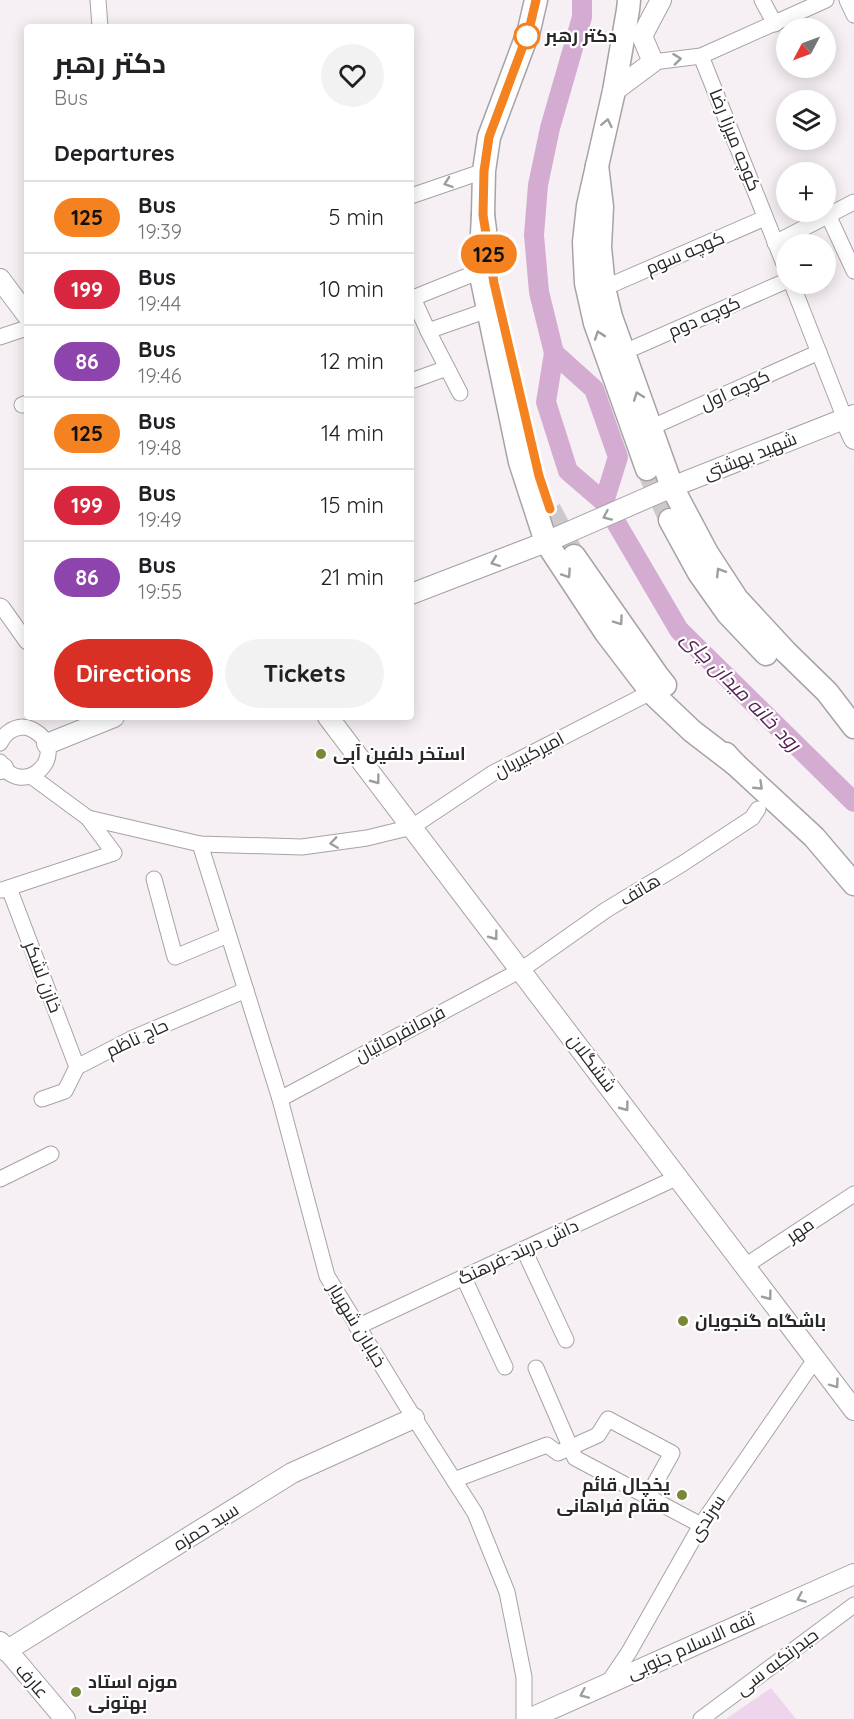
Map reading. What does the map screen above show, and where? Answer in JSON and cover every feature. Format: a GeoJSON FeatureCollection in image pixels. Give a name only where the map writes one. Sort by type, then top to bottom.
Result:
{"type":"FeatureCollection","features":[{"type":"Feature","properties":{"kind":"highway"},"geometry":{"type":"LineString","coordinates":[[536,0],[529,30],[489,137],[484,171],[480,271],[520,462],[546,542],[606,633],[651,692],[692,731],[735,764],[814,837],[854,884]]}},
{"type":"Feature","properties":{"kind":"highway"},"geometry":{"type":"LineString","coordinates":[[628,0],[614,91],[588,206],[584,242],[586,283],[595,323],[646,469]]}},
{"type":"Feature","properties":{"kind":"highway"},"geometry":{"type":"LineString","coordinates":[[597,165],[602,207],[600,247],[604,288],[622,353],[672,487],[707,553],[737,599],[827,692],[854,728]]}},
{"type":"Feature","properties":{"kind":"highway"},"geometry":{"type":"LineString","coordinates":[[483,215],[494,283],[539,476],[550,509]]}},
{"type":"Feature","properties":{"kind":"highway"},"geometry":{"type":"LineString","coordinates":[[670,520],[699,573],[728,614],[810,696],[854,728]]}},
{"type":"Feature","properties":{"kind":"highway"},"geometry":{"type":"LineString","coordinates":[[574,556],[657,675],[735,764]]}},
{"type":"Feature","properties":{"kind":"main road"},"geometry":{"type":"LineString","coordinates":[[614,91],[653,62],[642,36],[661,0]]}},
{"type":"Feature","properties":{"kind":"main road"},"geometry":{"type":"LineString","coordinates":[[0,279],[24,311]]}},
{"type":"Feature","properties":{"kind":"main road"},"geometry":{"type":"LineString","coordinates":[[850,417],[854,439]]}},
{"type":"Feature","properties":{"kind":"main road","name":"شهید بهشتى"},"geometry":{"type":"LineString","coordinates":[[546,542],[672,487],[850,417]]}},
{"type":"Feature","properties":{"kind":"main road"},"geometry":{"type":"LineString","coordinates":[[414,593],[546,542]]}},
{"type":"Feature","properties":{"kind":"main road"},"geometry":{"type":"LineString","coordinates":[[46,744],[106,720]]}},
{"type":"Feature","properties":{"kind":"main road","name":"ششگلان"},"geometry":{"type":"LineString","coordinates":[[330,720],[854,1410]]}},
{"type":"Feature","properties":{"kind":"main road","name":"سید حمزه"},"geometry":{"type":"LineString","coordinates":[[3,1647],[292,1473],[414,1418]]}},
{"type":"Feature","properties":{"kind":"main road","name":"ثقه الاسلام جنوبی"},"geometry":{"type":"LineString","coordinates":[[529,1719],[854,1574]]}},
{"type":"Feature","properties":{"kind":"main road","name":"عارف"},"geometry":{"type":"LineString","coordinates":[[3,1647],[65,1719]]}},
{"type":"Feature","properties":{"kind":"street"},"geometry":{"type":"LineString","coordinates":[[98,0],[100,24]]}},
{"type":"Feature","properties":{"kind":"street"},"geometry":{"type":"LineString","coordinates":[[762,0],[775,24]]}},
{"type":"Feature","properties":{"kind":"street"},"geometry":{"type":"LineString","coordinates":[[653,62],[701,56],[826,0]]}},
{"type":"Feature","properties":{"kind":"street"},"geometry":{"type":"LineString","coordinates":[[847,0],[854,15]]}},
{"type":"Feature","properties":{"kind":"street","name":"کوچه میرزا رضا"},"geometry":{"type":"LineString","coordinates":[[701,56],[775,243]]}},
{"type":"Feature","properties":{"kind":"street"},"geometry":{"type":"LineString","coordinates":[[414,195],[484,171]]}},
{"type":"Feature","properties":{"kind":"street"},"geometry":{"type":"LineString","coordinates":[[836,211],[854,202]]}},
{"type":"Feature","properties":{"kind":"street","name":"کوچه سوم"},"geometry":{"type":"LineString","coordinates":[[604,288],[765,218]]}},
{"type":"Feature","properties":{"kind":"street"},"geometry":{"type":"LineString","coordinates":[[775,243],[815,222]]}},
{"type":"Feature","properties":{"kind":"street"},"geometry":{"type":"LineString","coordinates":[[831,222],[854,271]]}},
{"type":"Feature","properties":{"kind":"street"},"geometry":{"type":"LineString","coordinates":[[414,297],[480,271]]}},
{"type":"Feature","properties":{"kind":"street","name":"کوچه دوم"},"geometry":{"type":"LineString","coordinates":[[622,353],[776,285]]}},
{"type":"Feature","properties":{"kind":"street"},"geometry":{"type":"LineString","coordinates":[[796,294],[819,352],[850,417]]}},
{"type":"Feature","properties":{"kind":"street"},"geometry":{"type":"LineString","coordinates":[[414,299],[460,393]]}},
{"type":"Feature","properties":{"kind":"street"},"geometry":{"type":"LineString","coordinates":[[428,331],[488,310]]}},
{"type":"Feature","properties":{"kind":"street"},"geometry":{"type":"LineString","coordinates":[[0,337],[24,329]]}},
{"type":"Feature","properties":{"kind":"street","name":"کوچه اول"},"geometry":{"type":"LineString","coordinates":[[650,428],[819,352]]}},
{"type":"Feature","properties":{"kind":"street"},"geometry":{"type":"LineString","coordinates":[[414,380],[447,368]]}},
{"type":"Feature","properties":{"kind":"street"},"geometry":{"type":"LineString","coordinates":[[0,606],[24,638]]}},
{"type":"Feature","properties":{"kind":"street","name":"امیرکبیریان"},"geometry":{"type":"LineString","coordinates":[[412,827],[492,773],[651,692]]}},
{"type":"Feature","properties":{"kind":"street"},"geometry":{"type":"LineString","coordinates":[[0,743],[13,729],[29,728],[37,731],[43,737],[48,752],[44,766],[31,776],[16,777],[1,766]]}},
{"type":"Feature","properties":{"kind":"street"},"geometry":{"type":"LineString","coordinates":[[5,889],[114,853],[88,818],[31,776]]}},
{"type":"Feature","properties":{"kind":"street","name":"هاتف"},"geometry":{"type":"LineString","coordinates":[[521,970],[606,910],[752,818],[758,809]]}},
{"type":"Feature","properties":{"kind":"street"},"geometry":{"type":"LineString","coordinates":[[88,818],[200,844],[302,847],[367,838],[412,827]]}},
{"type":"Feature","properties":{"kind":"street","name":"خیابان شهریار"},"geometry":{"type":"LineString","coordinates":[[200,844],[280,1099],[327,1276],[475,1513],[507,1592],[524,1677],[524,1719]]}},
{"type":"Feature","properties":{"kind":"street"},"geometry":{"type":"LineString","coordinates":[[154,879],[175,957],[228,935]]}},
{"type":"Feature","properties":{"kind":"street","name":"خازن لشکر"},"geometry":{"type":"LineString","coordinates":[[5,889],[77,1067]]}},
{"type":"Feature","properties":{"kind":"street","name":"فرمانفرمائیان"},"geometry":{"type":"LineString","coordinates":[[280,1099],[521,970]]}},
{"type":"Feature","properties":{"kind":"street","name":"حاج ناظم"},"geometry":{"type":"LineString","coordinates":[[77,1067],[133,1038],[246,990]]}},
{"type":"Feature","properties":{"kind":"street"},"geometry":{"type":"LineString","coordinates":[[42,1099],[65,1091],[77,1067]]}},
{"type":"Feature","properties":{"kind":"street"},"geometry":{"type":"LineString","coordinates":[[0,1179],[51,1154]]}},
{"type":"Feature","properties":{"kind":"street","name":"داش دربند-فرهنگ"},"geometry":{"type":"LineString","coordinates":[[357,1327],[678,1178]]}},
{"type":"Feature","properties":{"kind":"street","name":"مهر"},"geometry":{"type":"LineString","coordinates":[[745,1266],[854,1194]]}},
{"type":"Feature","properties":{"kind":"street"},"geometry":{"type":"LineString","coordinates":[[524,1250],[566,1340]]}},
{"type":"Feature","properties":{"kind":"street"},"geometry":{"type":"LineString","coordinates":[[464,1278],[505,1368]]}},
{"type":"Feature","properties":{"kind":"street","name":"سرندی"},"geometry":{"type":"LineString","coordinates":[[608,1683],[629,1652],[701,1525],[816,1359]]}},
{"type":"Feature","properties":{"kind":"street"},"geometry":{"type":"LineString","coordinates":[[536,1368],[575,1458],[701,1525]]}},
{"type":"Feature","properties":{"kind":"street"},"geometry":{"type":"LineString","coordinates":[[454,1480],[546,1445],[558,1453],[597,1435],[608,1419],[672,1454],[648,1496]]}},
{"type":"Feature","properties":{"kind":"street","name":"حیدرتکیه سی"},"geometry":{"type":"LineString","coordinates":[[701,1719],[854,1605]]}},
{"type":"Feature","properties":{"kind":"shaded area"},"geometry":{"type":"Polygon","coordinates":[[[771,1688],[796,1719],[726,1719],[771,1688]]]}},
{"type":"Feature","properties":{"kind":"waterway","name":"رود خانه میدان چای"},"geometry":{"type":"LineString","coordinates":[[582,0],[582,17],[550,128],[538,185],[534,235],[539,292],[554,353],[594,389],[618,457],[604,502],[679,630],[854,802]]}},
{"type":"Feature","properties":{"kind":"waterway"},"geometry":{"type":"LineString","coordinates":[[554,353],[546,402],[568,471],[604,502]]}},
{"type":"Feature","properties":{"kind":"tunnel"},"geometry":{"type":"LineString","coordinates":[[647,469],[670,520]]}},
{"type":"Feature","properties":{"kind":"tunnel"},"geometry":{"type":"LineString","coordinates":[[550,509],[574,556]]}},
{"type":"Feature","properties":{"kind":"bus line","name":"125"},"geometry":{"type":"LineString","coordinates":[[536,0],[529,30],[489,137],[484,171],[483,215],[494,283],[539,476],[550,509]]}},
{"type":"Feature","properties":{"kind":"place","name":"دکتر رهبر"},"geometry":{"type":"Point","coordinates":[527,36]}},
{"type":"Feature","properties":{"kind":"place","name":"استخر دلفین آبی"},"geometry":{"type":"Point","coordinates":[321,754]}},
{"type":"Feature","properties":{"kind":"place","name":"باشگاه گنجویان"},"geometry":{"type":"Point","coordinates":[683,1321]}},
{"type":"Feature","properties":{"kind":"place","name":"یخچال قائم مقام فراهانی"},"geometry":{"type":"Point","coordinates":[682,1495]}},
{"type":"Feature","properties":{"kind":"place","name":"موزه استاد بهتونی"},"geometry":{"type":"Point","coordinates":[76,1692]}}]}
